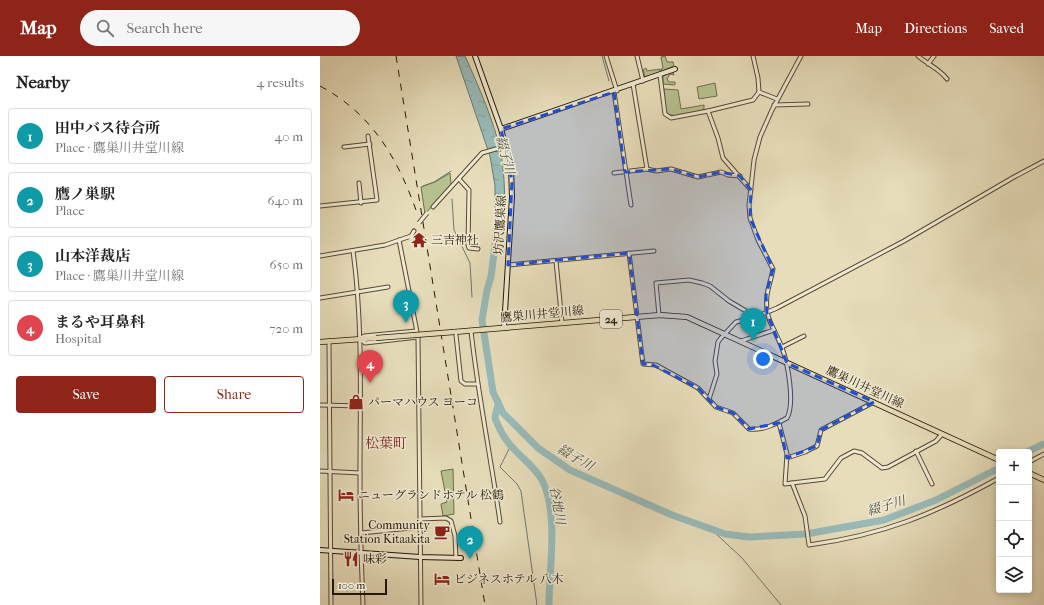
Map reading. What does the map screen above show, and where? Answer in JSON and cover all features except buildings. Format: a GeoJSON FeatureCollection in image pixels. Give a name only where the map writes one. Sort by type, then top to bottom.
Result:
{"type":"FeatureCollection","features":[{"type":"Feature","properties":{"kind":"main road","name":"鷹巣川井堂川線"},"geometry":{"type":"LineString","coordinates":[[320,342],[455,334],[472,330],[659,315],[687,317],[996,459]]}},
{"type":"Feature","properties":{"kind":"main road"},"geometry":{"type":"LineString","coordinates":[[1032,474],[1044,480]]}},
{"type":"Feature","properties":{"kind":"street","name":"坊沢鷹巣線"},"geometry":{"type":"LineString","coordinates":[[475,56],[502,130],[504,147],[511,167],[512,197],[504,328]]}},
{"type":"Feature","properties":{"kind":"street"},"geometry":{"type":"LineString","coordinates":[[606,56],[615,91],[625,172],[631,205]]}},
{"type":"Feature","properties":{"kind":"street"},"geometry":{"type":"LineString","coordinates":[[637,56],[643,81]]}},
{"type":"Feature","properties":{"kind":"street"},"geometry":{"type":"LineString","coordinates":[[660,75],[664,114],[666,117],[684,117],[753,100],[759,92],[758,78],[753,56]]}},
{"type":"Feature","properties":{"kind":"street"},"geometry":{"type":"LineString","coordinates":[[629,253],[643,364],[656,365],[702,390],[716,407],[733,413],[749,429],[753,430],[779,423],[787,418],[790,409],[787,363],[782,347],[767,313],[766,295],[773,269],[758,240],[750,218],[749,206],[756,151],[774,105],[801,57],[796,56]]}},
{"type":"Feature","properties":{"kind":"street"},"geometry":{"type":"LineString","coordinates":[[918,56],[943,73],[947,79]]}},
{"type":"Feature","properties":{"kind":"street"},"geometry":{"type":"LineString","coordinates":[[928,64],[934,56]]}},
{"type":"Feature","properties":{"kind":"street"},"geometry":{"type":"LineString","coordinates":[[502,130],[675,69]]}},
{"type":"Feature","properties":{"kind":"street"},"geometry":{"type":"LineString","coordinates":[[633,84],[647,169]]}},
{"type":"Feature","properties":{"kind":"street"},"geometry":{"type":"LineString","coordinates":[[759,92],[777,99]]}},
{"type":"Feature","properties":{"kind":"street"},"geometry":{"type":"LineString","coordinates":[[774,105],[808,104]]}},
{"type":"Feature","properties":{"kind":"street"},"geometry":{"type":"LineString","coordinates":[[708,111],[718,138],[722,155],[751,190]]}},
{"type":"Feature","properties":{"kind":"street"},"geometry":{"type":"LineString","coordinates":[[320,206],[361,203],[378,200],[368,136]]}},
{"type":"Feature","properties":{"kind":"street"},"geometry":{"type":"LineString","coordinates":[[344,147],[370,144]]}},
{"type":"Feature","properties":{"kind":"street"},"geometry":{"type":"LineString","coordinates":[[433,207],[484,152],[504,147]]}},
{"type":"Feature","properties":{"kind":"street"},"geometry":{"type":"LineString","coordinates":[[709,399],[717,374],[715,361],[717,347],[724,334],[736,322],[767,313],[866,261],[1044,161]]}},
{"type":"Feature","properties":{"kind":"street"},"geometry":{"type":"LineString","coordinates":[[614,173],[647,169],[656,171],[671,169],[698,177],[721,172],[728,175],[740,176]]}},
{"type":"Feature","properties":{"kind":"street"},"geometry":{"type":"LineString","coordinates":[[459,179],[469,190],[468,245],[469,248],[478,249]]}},
{"type":"Feature","properties":{"kind":"street"},"geometry":{"type":"LineString","coordinates":[[358,183],[361,203]]}},
{"type":"Feature","properties":{"kind":"street"},"geometry":{"type":"LineString","coordinates":[[419,223],[427,213]]}},
{"type":"Feature","properties":{"kind":"street"},"geometry":{"type":"LineString","coordinates":[[320,256],[385,245],[411,236],[414,231]]}},
{"type":"Feature","properties":{"kind":"street"},"geometry":{"type":"LineString","coordinates":[[399,240],[418,337],[421,605]]}},
{"type":"Feature","properties":{"kind":"street"},"geometry":{"type":"LineString","coordinates":[[353,250],[359,292],[361,553],[363,605]]}},
{"type":"Feature","properties":{"kind":"street"},"geometry":{"type":"LineString","coordinates":[[508,264],[556,261],[654,251]]}},
{"type":"Feature","properties":{"kind":"street"},"geometry":{"type":"LineString","coordinates":[[556,261],[562,322]]}},
{"type":"Feature","properties":{"kind":"street"},"geometry":{"type":"LineString","coordinates":[[659,315],[656,283],[690,280],[710,286],[729,301],[756,317]]}},
{"type":"Feature","properties":{"kind":"street"},"geometry":{"type":"LineString","coordinates":[[320,298],[388,287]]}},
{"type":"Feature","properties":{"kind":"street"},"geometry":{"type":"LineString","coordinates":[[472,330],[477,384],[492,466],[500,522]]}},
{"type":"Feature","properties":{"kind":"street"},"geometry":{"type":"LineString","coordinates":[[741,341],[774,330]]}},
{"type":"Feature","properties":{"kind":"street"},"geometry":{"type":"LineString","coordinates":[[360,339],[364,336],[416,331]]}},
{"type":"Feature","properties":{"kind":"street"},"geometry":{"type":"LineString","coordinates":[[455,334],[461,381],[465,384],[477,384]]}},
{"type":"Feature","properties":{"kind":"street"},"geometry":{"type":"LineString","coordinates":[[782,347],[804,336]]}},
{"type":"Feature","properties":{"kind":"street"},"geometry":{"type":"LineString","coordinates":[[360,339],[365,343],[418,337]]}},
{"type":"Feature","properties":{"kind":"street"},"geometry":{"type":"LineString","coordinates":[[329,341],[331,605]]}},
{"type":"Feature","properties":{"kind":"street"},"geometry":{"type":"LineString","coordinates":[[787,458],[817,446],[821,430],[874,402]]}},
{"type":"Feature","properties":{"kind":"street"},"geometry":{"type":"LineString","coordinates":[[320,405],[361,406]]}},
{"type":"Feature","properties":{"kind":"street"},"geometry":{"type":"LineString","coordinates":[[779,423],[787,458],[785,484],[824,479],[841,458],[854,451],[862,453],[885,468],[936,441],[942,434]]}},
{"type":"Feature","properties":{"kind":"street"},"geometry":{"type":"LineString","coordinates":[[916,451],[932,484]]}},
{"type":"Feature","properties":{"kind":"street"},"geometry":{"type":"LineString","coordinates":[[1032,460],[1044,454]]}},
{"type":"Feature","properties":{"kind":"street"},"geometry":{"type":"LineString","coordinates":[[320,471],[360,472]]}},
{"type":"Feature","properties":{"kind":"street"},"geometry":{"type":"LineString","coordinates":[[792,483],[807,524],[809,545],[878,532],[945,507],[996,480]]}},
{"type":"Feature","properties":{"kind":"street"},"geometry":{"type":"LineString","coordinates":[[320,550],[420,557],[458,558],[451,521],[446,518],[420,519]]}},
{"type":"Feature","properties":{"kind":"street"},"geometry":{"type":"LineString","coordinates":[[361,533],[420,527]]}},
{"type":"Feature","properties":{"kind":"highlighted area"},"geometry":{"type":"Polygon","coordinates":[[[614,92],[625,172],[671,169],[698,177],[721,172],[740,176],[751,190],[750,218],[773,269],[766,295],[767,313],[787,363],[874,402],[821,430],[817,446],[787,458],[779,423],[749,429],[733,413],[716,407],[698,388],[651,364],[643,364],[629,253],[508,265],[512,181],[501,129],[614,92]]]}},
{"type":"Feature","properties":{"kind":"green space"},"geometry":{"type":"Polygon","coordinates":[[[665,56],[667,62],[673,62],[674,66],[661,71],[663,68],[661,57],[665,56]]]}},
{"type":"Feature","properties":{"kind":"green space"},"geometry":{"type":"Polygon","coordinates":[[[646,68],[647,71],[660,69],[660,72],[645,77],[643,70],[646,68]]]}},
{"type":"Feature","properties":{"kind":"green space"},"geometry":{"type":"Polygon","coordinates":[[[673,72],[674,75],[670,74],[667,79],[669,82],[675,82],[675,85],[663,84],[663,76],[673,72]]]}},
{"type":"Feature","properties":{"kind":"green space"},"geometry":{"type":"Polygon","coordinates":[[[715,83],[717,96],[699,99],[697,87],[715,83]]]}},
{"type":"Feature","properties":{"kind":"green space"},"geometry":{"type":"Polygon","coordinates":[[[664,89],[678,90],[681,109],[704,105],[704,109],[691,114],[670,115],[666,113],[664,89]]]}},
{"type":"Feature","properties":{"kind":"green space"},"geometry":{"type":"Polygon","coordinates":[[[450,173],[451,185],[425,214],[421,187],[435,182],[450,173]]]}},
{"type":"Feature","properties":{"kind":"green space"},"geometry":{"type":"Polygon","coordinates":[[[453,469],[454,514],[443,516],[441,504],[447,502],[441,471],[453,469]]]}},
{"type":"Feature","properties":{"kind":"water"},"geometry":{"type":"Polygon","coordinates":[[[456,56],[465,56],[486,104],[495,130],[501,154],[503,171],[505,196],[504,221],[495,221],[495,186],[490,156],[456,56]]]}},
{"type":"Feature","properties":{"kind":"waterway"},"geometry":{"type":"LineString","coordinates":[[602,56],[609,81]]}},
{"type":"Feature","properties":{"kind":"waterway"},"geometry":{"type":"LineString","coordinates":[[423,186],[434,182],[451,171]]}},
{"type":"Feature","properties":{"kind":"waterway"},"geometry":{"type":"LineString","coordinates":[[452,199],[454,230],[470,263],[472,297]]}},
{"type":"Feature","properties":{"kind":"waterway","name":"綴子川"},"geometry":{"type":"LineString","coordinates":[[499,213],[491,277],[487,290],[482,320],[493,392],[503,413],[538,448],[570,470],[672,515],[725,534],[749,537],[806,534],[884,520],[936,500],[996,470]]}},
{"type":"Feature","properties":{"kind":"waterway","name":"谷地川"},"geometry":{"type":"LineString","coordinates":[[498,402],[495,417],[496,421],[508,442],[532,466],[542,480],[547,494],[552,525],[549,605]]}},
{"type":"Feature","properties":{"kind":"waterway","name":"綴子川"},"geometry":{"type":"LineString","coordinates":[[1032,450],[1044,444]]}},
{"type":"Feature","properties":{"kind":"waterway"},"geometry":{"type":"LineString","coordinates":[[510,447],[500,467],[517,484],[521,491],[537,605]]}},
{"type":"Feature","properties":{"kind":"waterway"},"geometry":{"type":"LineString","coordinates":[[713,531],[742,558],[781,605]]}},
{"type":"Feature","properties":{"kind":"railway"},"geometry":{"type":"LineString","coordinates":[[396,56],[485,605]]}},
{"type":"Feature","properties":{"kind":"railway"},"geometry":{"type":"LineString","coordinates":[[320,86],[354,109],[380,138],[400,172],[416,210]]}},
{"type":"Feature","properties":{"kind":"place","name":"三吉神社"},"geometry":{"type":"Point","coordinates":[419,240]}},
{"type":"Feature","properties":{"kind":"place","name":"山本洋裁店"},"geometry":{"type":"Point","coordinates":[406,323]}},
{"type":"Feature","properties":{"kind":"place","name":"田中バス待合所"},"geometry":{"type":"Point","coordinates":[753,341]}},
{"type":"Feature","properties":{"kind":"place","name":"まるや耳鼻科"},"geometry":{"type":"Point","coordinates":[370,383]}},
{"type":"Feature","properties":{"kind":"place","name":"パーマハウス ヨーコ"},"geometry":{"type":"Point","coordinates":[356,402]}},
{"type":"Feature","properties":{"kind":"place","name":"ニューグランドホテル 松鶴"},"geometry":{"type":"Point","coordinates":[346,495]}},
{"type":"Feature","properties":{"kind":"place","name":"Community Station Kitaakita"},"geometry":{"type":"Point","coordinates":[442,532]}},
{"type":"Feature","properties":{"kind":"place","name":"味彩"},"geometry":{"type":"Point","coordinates":[351,559]}},
{"type":"Feature","properties":{"kind":"place","name":"鷹ノ巣駅"},"geometry":{"type":"Point","coordinates":[470,559]}},
{"type":"Feature","properties":{"kind":"place","name":"ビジネスホテル 八木"},"geometry":{"type":"Point","coordinates":[442,579]}},
{"type":"Feature","properties":{"kind":"district","name":"松葉町"},"geometry":{"type":"Point","coordinates":[386,443]}}]}
